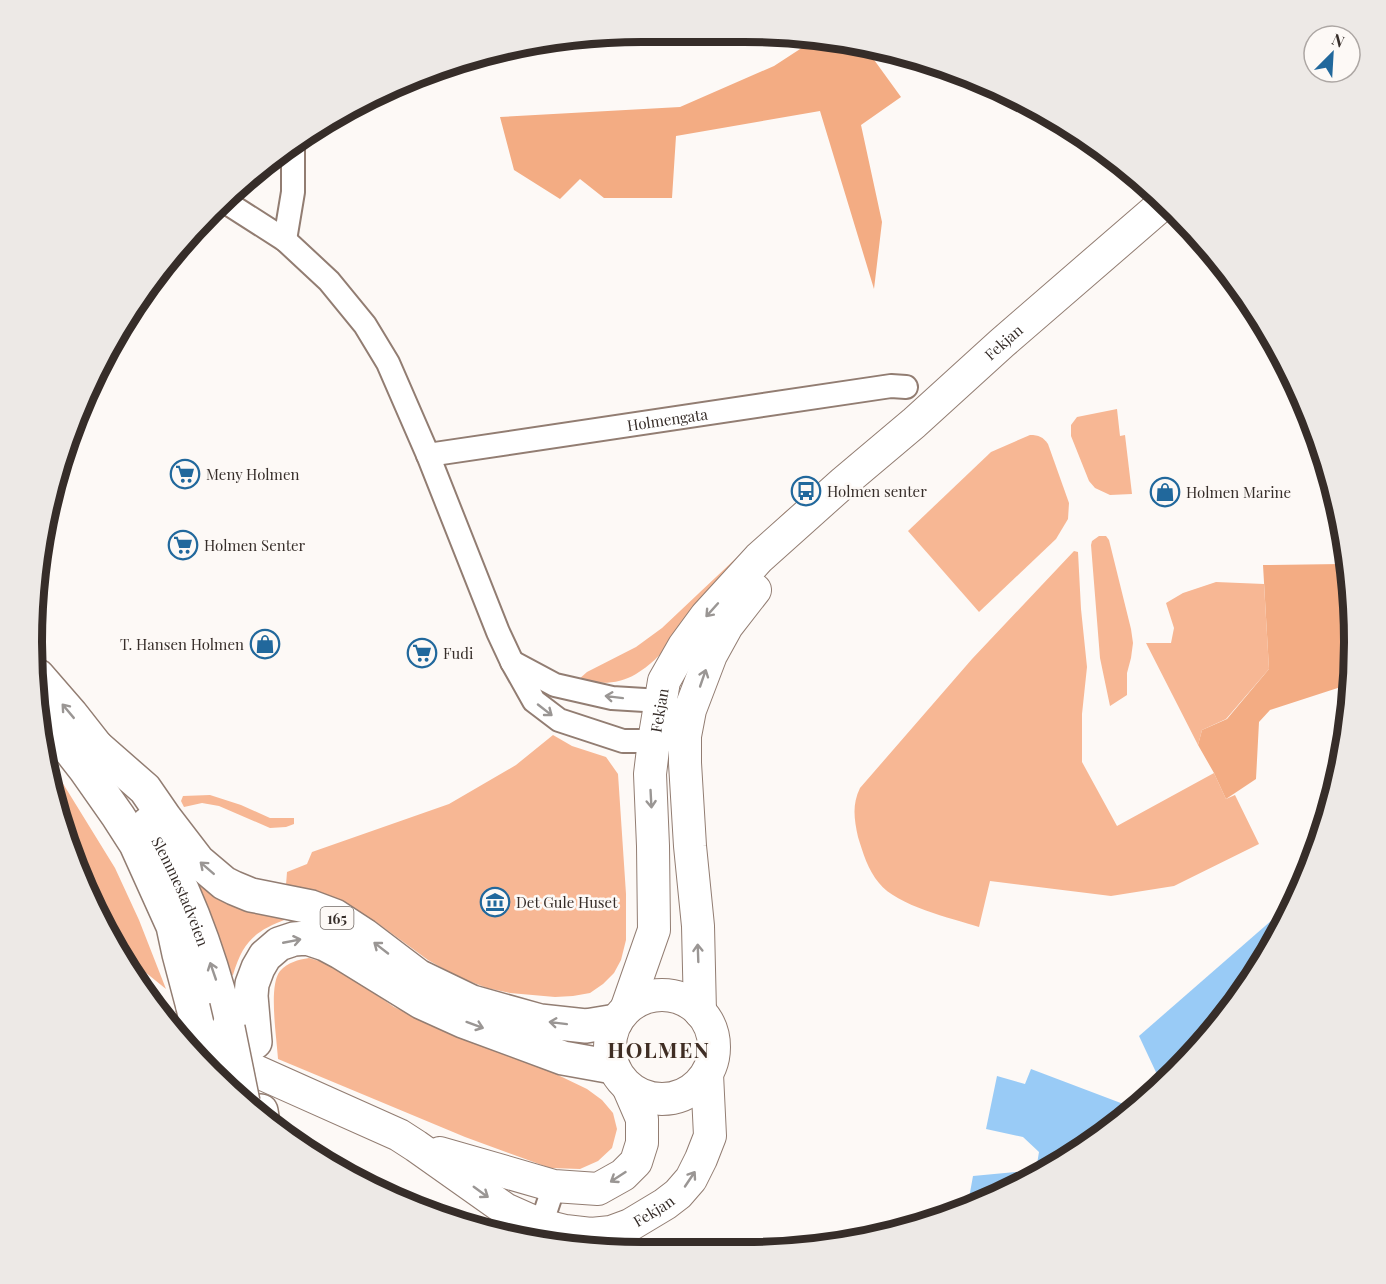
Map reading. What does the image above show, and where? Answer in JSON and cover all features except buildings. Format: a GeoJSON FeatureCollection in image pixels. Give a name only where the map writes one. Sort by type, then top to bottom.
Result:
{"type":"FeatureCollection","features":[{"type":"Feature","properties":{"kind":"main road","name":"Fekjan"},"geometry":{"type":"LineString","coordinates":[[621,1014],[654,930],[650,774],[664,681],[684,646],[706,616],[759,558],[1158,208]]}},
{"type":"Feature","properties":{"kind":"main road","name":"Fekjan"},"geometry":{"type":"LineString","coordinates":[[700,1012],[698,926],[685,763],[690,710],[711,655],[727,626],[844,482]]}},
{"type":"Feature","properties":{"kind":"main road","name":"Slemmestadveien"},"geometry":{"type":"LineString","coordinates":[[43,682],[121,779],[169,861],[203,940],[219,989],[242,1035],[250,1097]]}},
{"type":"Feature","properties":{"kind":"main road","name":"Slemmestadveien"},"geometry":{"type":"LineString","coordinates":[[47,722],[85,769],[136,844],[173,926],[186,1019],[198,1045]]}},
{"type":"Feature","properties":{"kind":"main road","name":"165"},"geometry":{"type":"LineString","coordinates":[[97,747],[145,789],[198,861],[224,883],[251,895],[311,908],[335,916],[418,976],[472,1002],[540,1021],[586,1026],[621,1014]]}},
{"type":"Feature","properties":{"kind":"main road"},"geometry":{"type":"LineString","coordinates":[[53,753],[99,815],[125,858],[159,929],[178,954]]}},
{"type":"Feature","properties":{"kind":"main road","name":"165"},"geometry":{"type":"LineString","coordinates":[[242,1035],[252,984],[265,956],[279,944],[294,939],[308,938],[340,951],[421,1002],[463,1021],[621,1078]]}},
{"type":"Feature","properties":{"kind":"main road"},"geometry":{"type":"LineString","coordinates":[[656,995],[672,996],[687,1002],[700,1012],[710,1025],[714,1042],[713,1058],[707,1074],[697,1086],[681,1096],[663,1100],[645,1097],[621,1078],[609,1052],[610,1036],[621,1014],[641,999],[656,995]]}},
{"type":"Feature","properties":{"kind":"main road","name":"Fekjan"},"geometry":{"type":"LineString","coordinates":[[186,1019],[190,1037]]}},
{"type":"Feature","properties":{"kind":"main road","name":"Fekjan"},"geometry":{"type":"LineString","coordinates":[[195,1042],[399,1135],[538,1232]]}},
{"type":"Feature","properties":{"kind":"main road","name":"Fekjan"},"geometry":{"type":"LineString","coordinates":[[541,1233],[611,1232],[649,1215],[678,1194],[691,1179],[710,1136],[707,1074]]}},
{"type":"Feature","properties":{"kind":"main road","name":"Fekjan"},"geometry":{"type":"LineString","coordinates":[[416,1146],[554,1186],[598,1189],[623,1175],[636,1162],[642,1143],[642,1119],[621,1078]]}},
{"type":"Feature","properties":{"kind":"street"},"geometry":{"type":"LineString","coordinates":[[285,240],[293,192],[293,154]]}},
{"type":"Feature","properties":{"kind":"street"},"geometry":{"type":"LineString","coordinates":[[231,205],[285,240],[329,281],[365,325],[388,363],[428,455],[498,632],[512,662],[534,701],[559,720],[623,741],[654,741],[687,727],[661,701],[612,698],[555,685],[512,662]]}},
{"type":"Feature","properties":{"kind":"street","name":"Holmengata"},"geometry":{"type":"LineString","coordinates":[[428,455],[891,386],[906,387]]}},
{"type":"Feature","properties":{"kind":"street"},"geometry":{"type":"LineString","coordinates":[[539,1233],[554,1186]]}},
{"type":"Feature","properties":{"kind":"shaded area"},"geometry":{"type":"Polygon","coordinates":[[[806,45],[871,56],[901,97],[861,125],[882,222],[874,289],[820,111],[676,136],[672,198],[604,198],[580,179],[560,199],[514,170],[500,117],[680,107],[774,66],[806,45]]]}},
{"type":"Feature","properties":{"kind":"shaded area"},"geometry":{"type":"Polygon","coordinates":[[[1117,409],[1120,436],[1125,435],[1132,494],[1110,495],[1095,488],[1089,481],[1071,436],[1071,425],[1077,417],[1117,409]]]}},
{"type":"Feature","properties":{"kind":"shaded area"},"geometry":{"type":"Polygon","coordinates":[[[1030,435],[1040,437],[1048,444],[1069,503],[1068,519],[1056,539],[979,612],[908,531],[991,452],[1030,435]]]}},
{"type":"Feature","properties":{"kind":"shaded area"},"geometry":{"type":"Polygon","coordinates":[[[795,505],[712,594],[655,660],[629,678],[615,682],[578,680],[587,672],[636,647],[662,628],[795,505]]]}},
{"type":"Feature","properties":{"kind":"shaded area"},"geometry":{"type":"Polygon","coordinates":[[[1099,536],[1106,536],[1109,540],[1133,643],[1127,673],[1127,695],[1110,706],[1100,658],[1091,545],[1092,541],[1099,536]]]}},
{"type":"Feature","properties":{"kind":"shaded area"},"geometry":{"type":"Polygon","coordinates":[[[1074,551],[1078,552],[1087,667],[1082,714],[1082,762],[1117,826],[1214,773],[1226,799],[1235,795],[1259,844],[1174,886],[1111,896],[990,881],[979,927],[911,905],[887,891],[875,878],[866,861],[858,837],[855,818],[856,800],[860,788],[972,659],[1074,551]]]}},
{"type":"Feature","properties":{"kind":"shaded area"},"geometry":{"type":"Polygon","coordinates":[[[1339,564],[1343,603],[1342,686],[1270,710],[1259,722],[1256,779],[1226,799],[1198,745],[1202,730],[1227,719],[1269,669],[1263,565],[1339,564]]]}},
{"type":"Feature","properties":{"kind":"shaded area"},"geometry":{"type":"Polygon","coordinates":[[[1216,582],[1264,584],[1269,669],[1226,719],[1202,730],[1198,745],[1146,643],[1171,643],[1174,628],[1166,603],[1183,593],[1216,582]]]}},
{"type":"Feature","properties":{"kind":"shaded area"},"geometry":{"type":"Polygon","coordinates":[[[553,735],[572,746],[606,757],[618,774],[626,894],[626,940],[621,960],[614,973],[590,993],[555,997],[510,993],[487,988],[456,976],[428,960],[376,922],[334,898],[286,885],[287,872],[307,864],[312,852],[449,804],[516,765],[553,735]]]}},
{"type":"Feature","properties":{"kind":"shaded area"},"geometry":{"type":"Polygon","coordinates":[[[58,776],[115,868],[139,920],[166,989],[145,972],[120,938],[88,872],[74,835],[58,776]]]}},
{"type":"Feature","properties":{"kind":"shaded area"},"geometry":{"type":"Polygon","coordinates":[[[210,795],[270,818],[294,818],[294,824],[270,828],[219,806],[202,803],[184,807],[181,801],[183,796],[210,795]]]}},
{"type":"Feature","properties":{"kind":"shaded area"},"geometry":{"type":"Polygon","coordinates":[[[193,878],[287,919],[266,928],[252,939],[241,954],[231,976],[193,878]]]}},
{"type":"Feature","properties":{"kind":"shaded area"},"geometry":{"type":"Polygon","coordinates":[[[309,958],[333,965],[394,1007],[454,1035],[535,1064],[587,1089],[602,1100],[613,1113],[617,1129],[612,1148],[598,1161],[580,1169],[550,1168],[465,1137],[278,1059],[274,1000],[276,978],[286,965],[309,958]]]}},
{"type":"Feature","properties":{"kind":"water"},"geometry":{"type":"Polygon","coordinates":[[[1278,915],[1264,942],[1220,1007],[1195,1038],[1158,1076],[1139,1036],[1278,915]]]}},
{"type":"Feature","properties":{"kind":"water"},"geometry":{"type":"Polygon","coordinates":[[[1031,1069],[1125,1105],[1077,1141],[1037,1166],[1039,1152],[1023,1137],[986,1129],[997,1076],[1025,1084],[1031,1069]]]}},
{"type":"Feature","properties":{"kind":"water"},"geometry":{"type":"Polygon","coordinates":[[[1027,1171],[969,1198],[973,1176],[1027,1171]]]}},
{"type":"Feature","properties":{"kind":"place","name":"Meny Holmen"},"geometry":{"type":"Point","coordinates":[185,474]}},
{"type":"Feature","properties":{"kind":"place","name":"Holmen senter"},"geometry":{"type":"Point","coordinates":[806,491]}},
{"type":"Feature","properties":{"kind":"place","name":"Holmen Marine"},"geometry":{"type":"Point","coordinates":[1165,492]}},
{"type":"Feature","properties":{"kind":"place","name":"Holmen Senter"},"geometry":{"type":"Point","coordinates":[183,545]}},
{"type":"Feature","properties":{"kind":"place","name":"T. Hansen Holmen"},"geometry":{"type":"Point","coordinates":[265,644]}},
{"type":"Feature","properties":{"kind":"place","name":"Fudi"},"geometry":{"type":"Point","coordinates":[422,653]}},
{"type":"Feature","properties":{"kind":"place","name":"Det Gule Huset"},"geometry":{"type":"Point","coordinates":[495,902]}},
{"type":"Feature","properties":{"kind":"district","name":"HOLMEN"},"geometry":{"type":"Point","coordinates":[659,1049]}}]}
